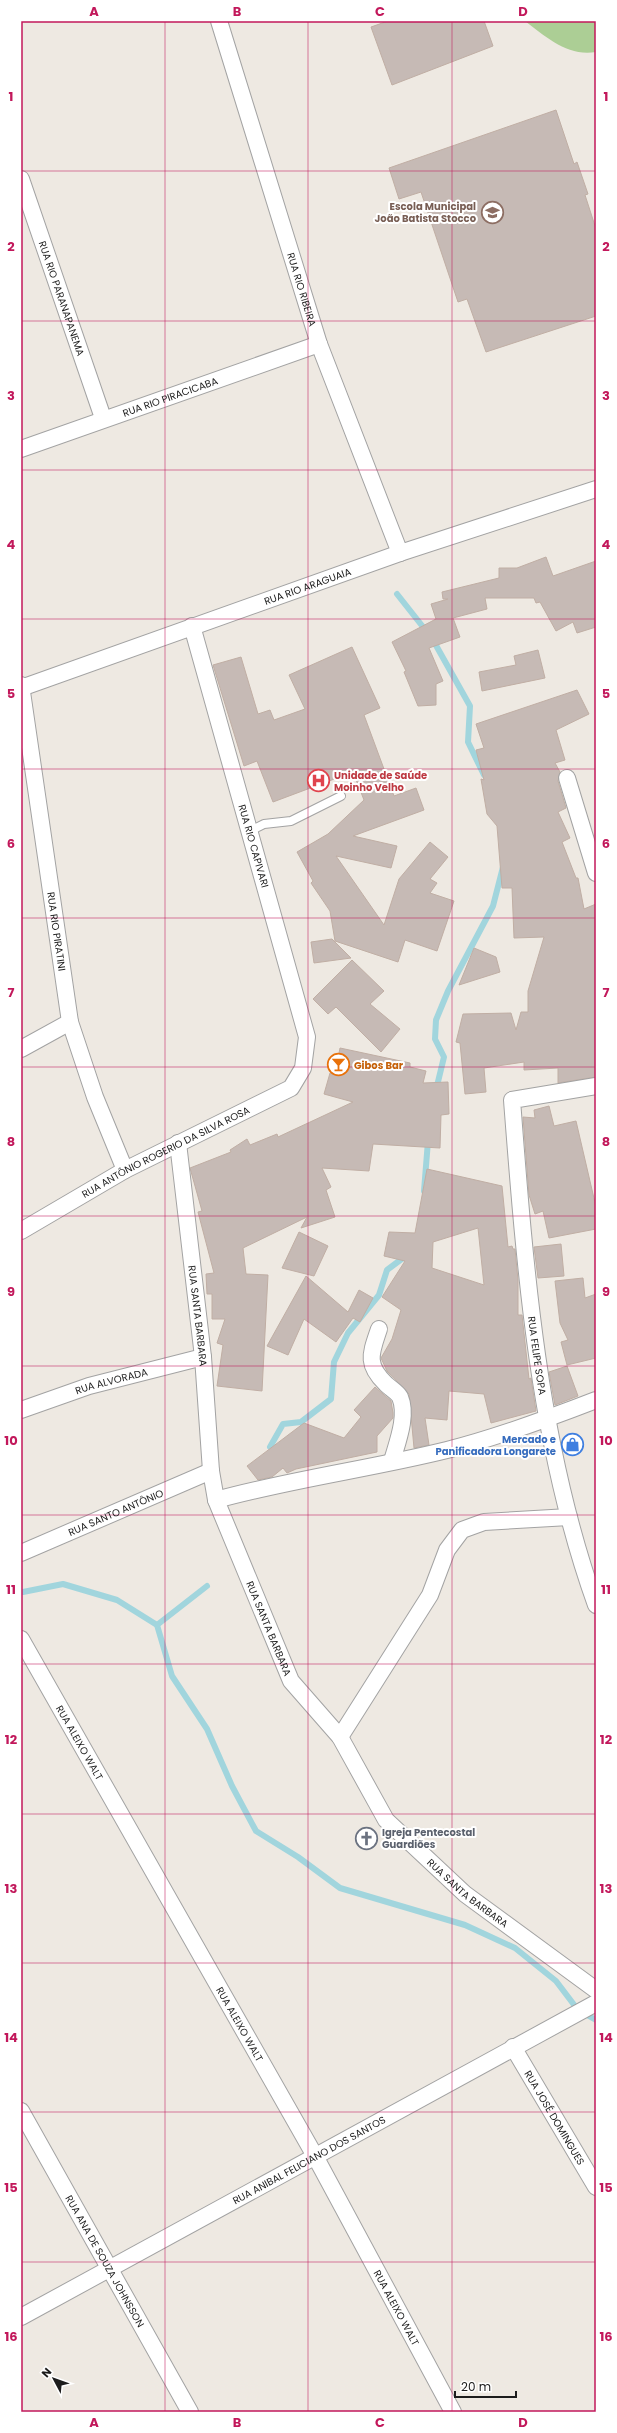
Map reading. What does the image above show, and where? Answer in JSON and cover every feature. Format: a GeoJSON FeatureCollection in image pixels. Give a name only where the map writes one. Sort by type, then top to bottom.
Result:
{"type":"FeatureCollection","features":[{"type":"Feature","properties":{"kind":"street","name":"RUA RIO RIBEIRA"},"geometry":{"type":"LineString","coordinates":[[219,21],[320,344],[400,553]]}},
{"type":"Feature","properties":{"kind":"street","name":"RUA RIO PARANAPANEMA"},"geometry":{"type":"LineString","coordinates":[[21,179],[103,418]]}},
{"type":"Feature","properties":{"kind":"street","name":"RUA RIO PIRACICABA"},"geometry":{"type":"LineString","coordinates":[[21,449],[103,418],[320,344]]}},
{"type":"Feature","properties":{"kind":"street","name":"RUA RIO ARAGUAIA"},"geometry":{"type":"LineString","coordinates":[[21,687],[400,553],[596,489]]}},
{"type":"Feature","properties":{"kind":"street","name":"RUA RIO CAPIVARI"},"geometry":{"type":"LineString","coordinates":[[192,626],[307,1037],[304,1068]]}},
{"type":"Feature","properties":{"kind":"street","name":"RUA RIO PIRATINI"},"geometry":{"type":"LineString","coordinates":[[21,687],[70,1022],[95,1097],[125,1170]]}},
{"type":"Feature","properties":{"kind":"street"},"geometry":{"type":"LineString","coordinates":[[567,778],[596,873]]}},
{"type":"Feature","properties":{"kind":"street"},"geometry":{"type":"LineString","coordinates":[[21,1050],[70,1022]]}},
{"type":"Feature","properties":{"kind":"street","name":"RUA ANTÔNIO ROGERIO DA SILVA ROSA"},"geometry":{"type":"LineString","coordinates":[[21,1231],[125,1170],[291,1088],[304,1068]]}},
{"type":"Feature","properties":{"kind":"street","name":"RUA FELIPE SOPA"},"geometry":{"type":"LineString","coordinates":[[596,1086],[512,1100],[523,1244],[548,1419],[576,1550],[596,1605]]}},
{"type":"Feature","properties":{"kind":"street","name":"RUA SANTA BARBARA"},"geometry":{"type":"LineString","coordinates":[[178,1144],[203,1357],[211,1471],[216,1500],[291,1681],[340,1737],[386,1820],[465,1894],[596,1990]]}},
{"type":"Feature","properties":{"kind":"street"},"geometry":{"type":"LineString","coordinates":[[379,1328],[371,1355],[372,1366],[378,1377],[399,1396],[403,1408],[401,1430],[392,1461]]}},
{"type":"Feature","properties":{"kind":"street","name":"RUA ALVORADA"},"geometry":{"type":"LineString","coordinates":[[21,1410],[89,1386],[203,1357]]}},
{"type":"Feature","properties":{"kind":"street"},"geometry":{"type":"LineString","coordinates":[[216,1500],[259,1488],[447,1450],[548,1419],[596,1400]]}},
{"type":"Feature","properties":{"kind":"street","name":"RUA SANTO ANTÔNIO"},"geometry":{"type":"LineString","coordinates":[[21,1553],[211,1471]]}},
{"type":"Feature","properties":{"kind":"street"},"geometry":{"type":"LineString","coordinates":[[340,1737],[430,1595],[447,1550],[462,1530],[484,1522],[568,1518]]}},
{"type":"Feature","properties":{"kind":"street","name":"RUA ALEIXO WALT"},"geometry":{"type":"LineString","coordinates":[[21,1639],[315,2156],[453,2412]]}},
{"type":"Feature","properties":{"kind":"street","name":"RUA ANIBAL FELICIANO DOS SANTOS"},"geometry":{"type":"LineString","coordinates":[[21,2317],[596,2003]]}},
{"type":"Feature","properties":{"kind":"street","name":"RUA JOSÉ DOMINGUES"},"geometry":{"type":"LineString","coordinates":[[513,2047],[596,2188]]}},
{"type":"Feature","properties":{"kind":"street","name":"RUA ANA DE SOUZA JOHNSSON"},"geometry":{"type":"LineString","coordinates":[[21,2111],[111,2268],[190,2412]]}},
{"type":"Feature","properties":{"kind":"lane"},"geometry":{"type":"LineString","coordinates":[[250,831],[264,824],[291,822],[341,796]]}},
{"type":"Feature","properties":{"kind":"green space"},"geometry":{"type":"Polygon","coordinates":[[[525,21],[596,21],[596,52],[576,52],[567,49],[549,39],[525,21]]]}},
{"type":"Feature","properties":{"kind":"building"},"geometry":{"type":"Polygon","coordinates":[[[388,21],[484,21],[493,46],[392,85],[371,27],[388,21]]]}},
{"type":"Feature","properties":{"kind":"building"},"geometry":{"type":"Polygon","coordinates":[[[556,110],[574,164],[577,162],[588,194],[585,195],[596,229],[596,316],[486,352],[467,299],[458,302],[421,192],[399,199],[389,168],[556,110]]]}},
{"type":"Feature","properties":{"kind":"building"},"geometry":{"type":"Polygon","coordinates":[[[546,557],[553,576],[596,561],[596,627],[577,633],[573,622],[556,631],[540,602],[536,603],[534,598],[485,598],[487,609],[453,618],[460,637],[429,648],[443,681],[436,684],[436,705],[418,706],[404,672],[406,671],[392,642],[436,619],[431,604],[448,599],[443,599],[442,592],[499,578],[499,568],[517,568],[546,557]]]}},
{"type":"Feature","properties":{"kind":"building"},"geometry":{"type":"Polygon","coordinates":[[[352,647],[380,708],[364,715],[394,796],[416,788],[424,810],[353,836],[397,846],[391,868],[336,856],[384,925],[399,879],[430,842],[448,857],[430,879],[437,883],[430,893],[454,901],[437,951],[405,940],[398,962],[335,941],[330,911],[311,883],[313,881],[297,852],[328,834],[364,800],[353,772],[273,802],[257,761],[244,766],[213,665],[241,657],[258,714],[270,710],[274,720],[305,709],[289,675],[352,647]]]}},
{"type":"Feature","properties":{"kind":"building"},"geometry":{"type":"Polygon","coordinates":[[[538,650],[545,678],[482,691],[479,672],[516,665],[514,656],[538,650]]]}},
{"type":"Feature","properties":{"kind":"building"},"geometry":{"type":"Polygon","coordinates":[[[577,690],[589,714],[556,730],[565,760],[555,763],[560,772],[558,781],[566,808],[558,812],[570,838],[562,842],[576,878],[578,878],[584,909],[596,904],[596,1077],[558,1083],[558,1068],[524,1070],[524,1062],[484,1068],[486,1092],[465,1094],[460,1043],[456,1042],[463,1014],[511,1013],[516,1030],[521,1012],[528,1012],[528,991],[544,937],[514,938],[512,888],[502,888],[497,826],[487,814],[481,779],[484,780],[476,750],[484,748],[476,724],[577,690]]]}},
{"type":"Feature","properties":{"kind":"building"},"geometry":{"type":"Polygon","coordinates":[[[332,939],[351,958],[314,963],[311,942],[332,939]]]}},
{"type":"Feature","properties":{"kind":"building"},"geometry":{"type":"Polygon","coordinates":[[[474,948],[496,957],[500,972],[459,985],[474,948]]]}},
{"type":"Feature","properties":{"kind":"building"},"geometry":{"type":"Polygon","coordinates":[[[352,960],[384,991],[370,1004],[400,1029],[381,1052],[336,1007],[328,1014],[313,999],[352,960]]]}},
{"type":"Feature","properties":{"kind":"building"},"geometry":{"type":"Polygon","coordinates":[[[340,1048],[410,1063],[410,1067],[426,1071],[423,1083],[448,1082],[449,1114],[441,1115],[440,1148],[373,1144],[369,1171],[322,1168],[331,1187],[326,1190],[335,1217],[301,1228],[307,1217],[243,1248],[246,1274],[268,1275],[262,1391],[217,1386],[223,1345],[217,1343],[225,1319],[212,1319],[212,1294],[207,1294],[206,1274],[214,1273],[198,1212],[202,1211],[190,1168],[231,1152],[230,1150],[247,1139],[250,1145],[277,1134],[278,1137],[353,1102],[324,1094],[330,1073],[335,1074],[340,1048]]]}},
{"type":"Feature","properties":{"kind":"building"},"geometry":{"type":"Polygon","coordinates":[[[549,1106],[554,1126],[576,1121],[596,1207],[596,1229],[549,1238],[543,1211],[535,1214],[529,1195],[523,1117],[535,1118],[534,1110],[549,1106]]]}},
{"type":"Feature","properties":{"kind":"building"},"geometry":{"type":"Polygon","coordinates":[[[427,1169],[502,1186],[508,1247],[512,1246],[513,1249],[515,1249],[518,1280],[518,1315],[522,1315],[529,1379],[531,1378],[536,1411],[491,1423],[484,1394],[449,1391],[447,1420],[425,1418],[429,1445],[414,1448],[409,1394],[387,1371],[381,1358],[392,1339],[401,1310],[382,1297],[405,1261],[384,1256],[389,1232],[415,1233],[427,1169]],[[478,1228],[433,1242],[432,1268],[484,1285],[478,1228]]]}},
{"type":"Feature","properties":{"kind":"building"},"geometry":{"type":"Polygon","coordinates":[[[299,1232],[328,1246],[314,1276],[282,1268],[299,1232]]]}},
{"type":"Feature","properties":{"kind":"building"},"geometry":{"type":"Polygon","coordinates":[[[561,1244],[564,1276],[538,1278],[534,1247],[561,1244]]]}},
{"type":"Feature","properties":{"kind":"building"},"geometry":{"type":"Polygon","coordinates":[[[306,1276],[348,1312],[359,1290],[373,1298],[360,1322],[353,1318],[336,1342],[304,1319],[288,1355],[267,1346],[306,1276]]]}},
{"type":"Feature","properties":{"kind":"building"},"geometry":{"type":"Polygon","coordinates":[[[583,1278],[585,1298],[596,1294],[596,1358],[567,1365],[561,1342],[568,1340],[560,1323],[555,1281],[583,1278]]]}},
{"type":"Feature","properties":{"kind":"building"},"geometry":{"type":"Polygon","coordinates":[[[567,1366],[578,1396],[555,1405],[549,1372],[567,1366]]]}},
{"type":"Feature","properties":{"kind":"building"},"geometry":{"type":"Polygon","coordinates":[[[375,1387],[391,1401],[393,1413],[393,1418],[377,1436],[377,1452],[296,1469],[287,1473],[283,1468],[272,1477],[258,1480],[247,1466],[304,1423],[344,1438],[361,1417],[354,1410],[375,1387]]]}},
{"type":"Feature","properties":{"kind":"waterway"},"geometry":{"type":"LineString","coordinates":[[397,594],[427,632]]}},
{"type":"Feature","properties":{"kind":"waterway"},"geometry":{"type":"LineString","coordinates":[[433,640],[470,706],[468,742],[484,775]]}},
{"type":"Feature","properties":{"kind":"waterway"},"geometry":{"type":"LineString","coordinates":[[436,1090],[444,1057],[435,1039],[436,1020],[448,991],[493,906],[503,867]]}},
{"type":"Feature","properties":{"kind":"waterway"},"geometry":{"type":"LineString","coordinates":[[424,1191],[428,1141]]}},
{"type":"Feature","properties":{"kind":"waterway"},"geometry":{"type":"LineString","coordinates":[[270,1447],[283,1424],[301,1422],[331,1399],[334,1362],[348,1333],[379,1295],[387,1270],[407,1255]]}},
{"type":"Feature","properties":{"kind":"waterway"},"geometry":{"type":"LineString","coordinates":[[23,1592],[63,1584],[117,1600],[157,1625],[172,1676],[207,1729],[232,1786],[256,1831],[298,1857],[340,1888],[465,1925],[515,1948],[556,1981],[578,2010],[596,2020]]}},
{"type":"Feature","properties":{"kind":"waterway"},"geometry":{"type":"LineString","coordinates":[[157,1625],[207,1586]]}},
{"type":"Feature","properties":{"kind":"place","name":"Escola Municipal João Batista Stocco"},"geometry":{"type":"Point","coordinates":[492,212]}},
{"type":"Feature","properties":{"kind":"place","name":"Unidade de Saúde Moinho Velho"},"geometry":{"type":"Point","coordinates":[319,781]}},
{"type":"Feature","properties":{"kind":"place","name":"Gibos Bar"},"geometry":{"type":"Point","coordinates":[339,1065]}},
{"type":"Feature","properties":{"kind":"place","name":"Mercado e Panificadora Longarete"},"geometry":{"type":"Point","coordinates":[572,1445]}},
{"type":"Feature","properties":{"kind":"place","name":"Igreja Pentecostal Guardiões"},"geometry":{"type":"Point","coordinates":[367,1838]}}]}
